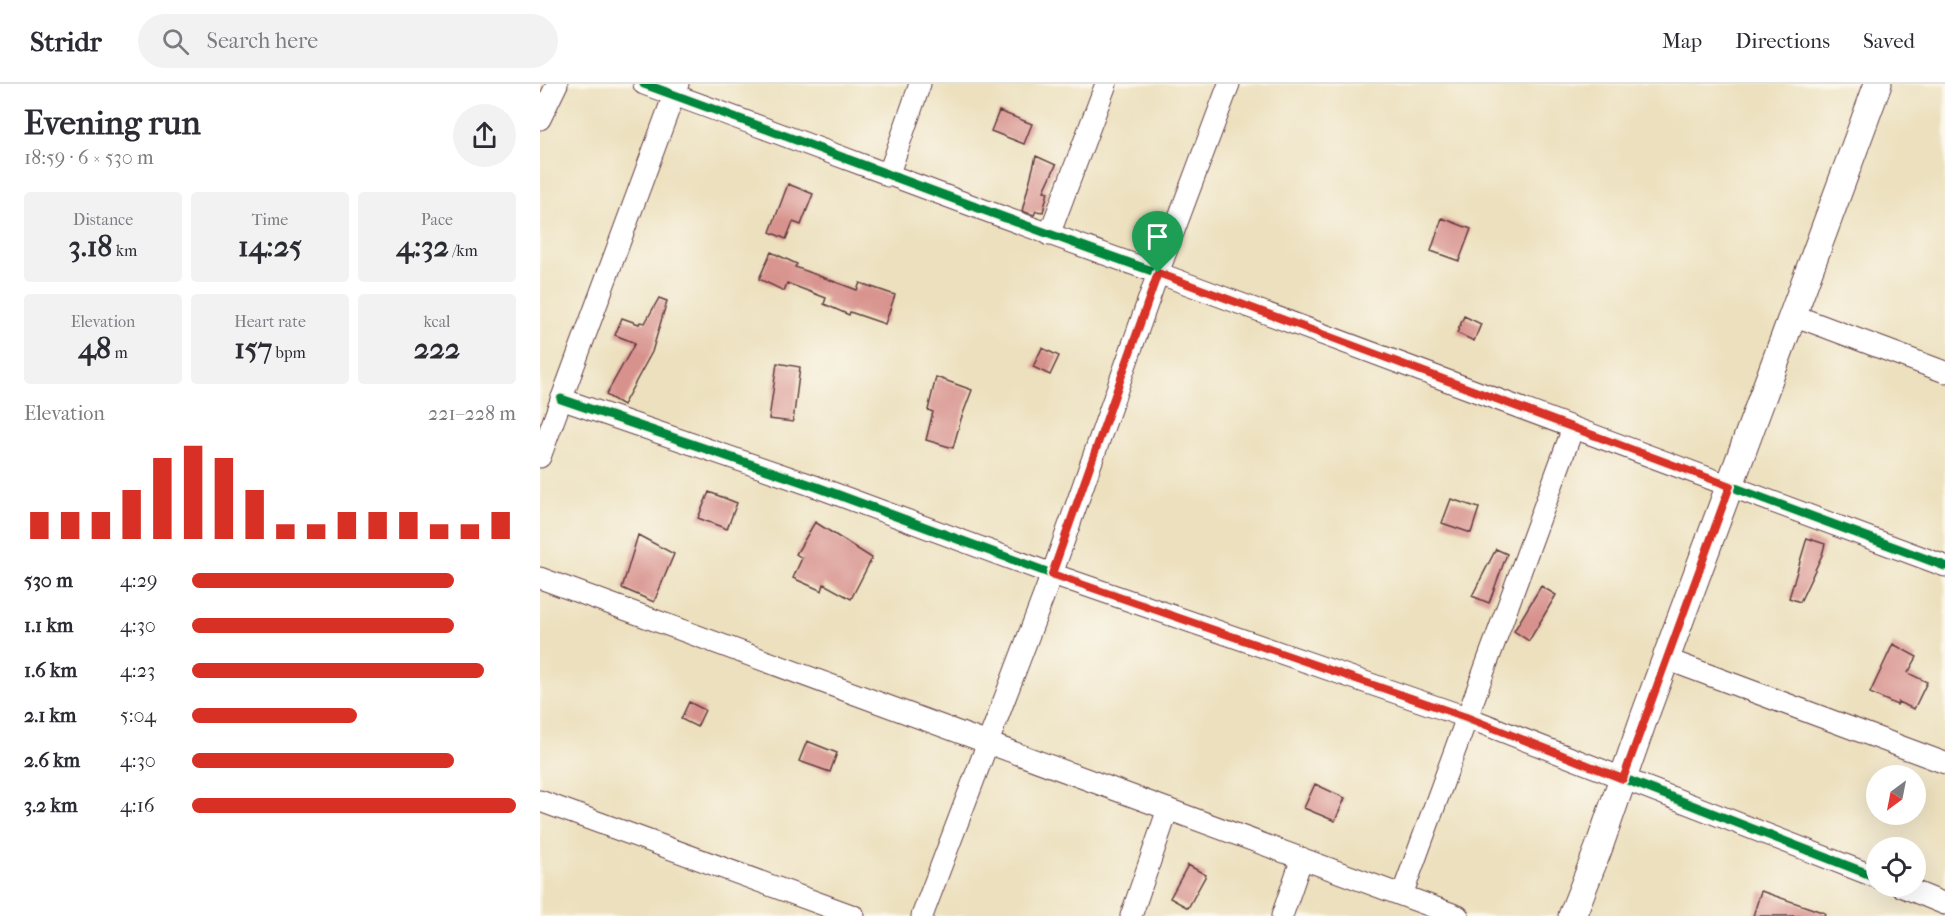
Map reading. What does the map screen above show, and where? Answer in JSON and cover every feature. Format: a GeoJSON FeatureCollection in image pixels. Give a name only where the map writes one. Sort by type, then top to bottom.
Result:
{"type":"FeatureCollection","features":[{"type":"Feature","properties":{"kind":"street"},"geometry":{"type":"LineString","coordinates":[[540,118],[556,84]]}},
{"type":"Feature","properties":{"kind":"street"},"geometry":{"type":"LineString","coordinates":[[644,84],[676,89],[888,176],[1158,273],[1945,566]]}},
{"type":"Feature","properties":{"kind":"street"},"geometry":{"type":"LineString","coordinates":[[888,176],[920,84]]}},
{"type":"Feature","properties":{"kind":"street"},"geometry":{"type":"LineString","coordinates":[[1049,235],[1106,84]]}},
{"type":"Feature","properties":{"kind":"street"},"geometry":{"type":"LineString","coordinates":[[922,916],[1052,574],[1158,273],[1229,84]]}},
{"type":"Feature","properties":{"kind":"street"},"geometry":{"type":"LineString","coordinates":[[1572,916],[1878,84]]}},
{"type":"Feature","properties":{"kind":"street"},"geometry":{"type":"LineString","coordinates":[[540,457],[676,89]]}},
{"type":"Feature","properties":{"kind":"street"},"geometry":{"type":"LineString","coordinates":[[1793,315],[1945,372]]}},
{"type":"Feature","properties":{"kind":"street"},"geometry":{"type":"LineString","coordinates":[[561,399],[817,487],[1052,574],[1466,717],[1866,873]]}},
{"type":"Feature","properties":{"kind":"street"},"geometry":{"type":"LineString","coordinates":[[1402,895],[1573,428]]}},
{"type":"Feature","properties":{"kind":"street"},"geometry":{"type":"LineString","coordinates":[[540,578],[1458,916]]}},
{"type":"Feature","properties":{"kind":"street"},"geometry":{"type":"LineString","coordinates":[[1666,659],[1945,763]]}},
{"type":"Feature","properties":{"kind":"street"},"geometry":{"type":"LineString","coordinates":[[540,801],[854,916]]}},
{"type":"Feature","properties":{"kind":"street"},"geometry":{"type":"LineString","coordinates":[[1131,916],[1168,809]]}},
{"type":"Feature","properties":{"kind":"street"},"geometry":{"type":"LineString","coordinates":[[1282,916],[1302,858]]}},
{"type":"Feature","properties":{"kind":"street"},"geometry":{"type":"LineString","coordinates":[[1926,896],[1945,904]]}},
{"type":"Feature","properties":{"kind":"building"},"geometry":{"type":"Polygon","coordinates":[[[999,111],[1032,124],[1024,144],[991,131],[999,111]]]}},
{"type":"Feature","properties":{"kind":"building"},"geometry":{"type":"Polygon","coordinates":[[[1036,156],[1056,165],[1044,191],[1048,192],[1043,212],[1036,211],[1034,215],[1022,211],[1036,156]]]}},
{"type":"Feature","properties":{"kind":"building"},"geometry":{"type":"Polygon","coordinates":[[[788,184],[813,194],[801,225],[793,222],[786,239],[770,232],[788,184]]]}},
{"type":"Feature","properties":{"kind":"building"},"geometry":{"type":"Polygon","coordinates":[[[1442,218],[1471,229],[1459,261],[1431,251],[1442,218]]]}},
{"type":"Feature","properties":{"kind":"building"},"geometry":{"type":"Polygon","coordinates":[[[771,252],[797,264],[795,267],[857,290],[860,283],[895,295],[885,324],[850,312],[849,315],[824,304],[826,298],[787,283],[784,291],[759,279],[771,252]]]}},
{"type":"Feature","properties":{"kind":"building"},"geometry":{"type":"Polygon","coordinates":[[[659,298],[667,301],[652,352],[623,405],[606,395],[635,343],[615,335],[622,318],[639,324],[640,322],[645,323],[659,298]]]}},
{"type":"Feature","properties":{"kind":"building"},"geometry":{"type":"Polygon","coordinates":[[[1464,316],[1481,324],[1474,341],[1457,333],[1464,316]]]}},
{"type":"Feature","properties":{"kind":"building"},"geometry":{"type":"Polygon","coordinates":[[[1042,348],[1059,356],[1050,375],[1033,367],[1042,348]]]}},
{"type":"Feature","properties":{"kind":"building"},"geometry":{"type":"Polygon","coordinates":[[[777,363],[800,367],[793,422],[769,419],[777,363]]]}},
{"type":"Feature","properties":{"kind":"building"},"geometry":{"type":"Polygon","coordinates":[[[936,377],[972,390],[953,448],[926,440],[933,412],[928,410],[936,377]]]}},
{"type":"Feature","properties":{"kind":"building"},"geometry":{"type":"Polygon","coordinates":[[[709,492],[737,503],[727,529],[698,518],[709,492]]]}},
{"type":"Feature","properties":{"kind":"building"},"geometry":{"type":"Polygon","coordinates":[[[1451,499],[1479,508],[1471,533],[1442,523],[1451,499]]]}},
{"type":"Feature","properties":{"kind":"building"},"geometry":{"type":"Polygon","coordinates":[[[815,522],[872,558],[851,599],[824,584],[822,591],[793,578],[802,558],[796,554],[815,522]]]}},
{"type":"Feature","properties":{"kind":"building"},"geometry":{"type":"Polygon","coordinates":[[[638,535],[674,554],[654,602],[622,588],[638,535]]]}},
{"type":"Feature","properties":{"kind":"building"},"geometry":{"type":"Polygon","coordinates":[[[1807,538],[1825,544],[1800,602],[1789,598],[1807,538]]]}},
{"type":"Feature","properties":{"kind":"building"},"geometry":{"type":"Polygon","coordinates":[[[1496,549],[1507,554],[1489,603],[1472,596],[1496,549]]]}},
{"type":"Feature","properties":{"kind":"building"},"geometry":{"type":"Polygon","coordinates":[[[1541,586],[1556,595],[1529,641],[1514,631],[1541,586]]]}},
{"type":"Feature","properties":{"kind":"building"},"geometry":{"type":"Polygon","coordinates":[[[1893,644],[1917,657],[1908,673],[1927,682],[1914,709],[1898,702],[1897,705],[1870,693],[1893,644]]]}},
{"type":"Feature","properties":{"kind":"building"},"geometry":{"type":"Polygon","coordinates":[[[689,702],[705,710],[697,727],[681,719],[689,702]]]}},
{"type":"Feature","properties":{"kind":"building"},"geometry":{"type":"Polygon","coordinates":[[[807,741],[837,753],[830,772],[799,761],[807,741]]]}},
{"type":"Feature","properties":{"kind":"building"},"geometry":{"type":"Polygon","coordinates":[[[1315,784],[1345,798],[1335,821],[1304,808],[1315,784]]]}},
{"type":"Feature","properties":{"kind":"building"},"geometry":{"type":"Polygon","coordinates":[[[1188,865],[1206,875],[1188,908],[1170,898],[1188,865]]]}},
{"type":"Feature","properties":{"kind":"building"},"geometry":{"type":"Polygon","coordinates":[[[1761,891],[1825,913],[1824,916],[1753,916],[1761,891]]]}},
{"type":"Feature","properties":{"kind":"cycle path"},"geometry":{"type":"LineString","coordinates":[[644,84],[1945,566]]}},
{"type":"Feature","properties":{"kind":"cycle path"},"geometry":{"type":"LineString","coordinates":[[561,399],[817,487],[1052,574],[1466,717],[1866,873]]}},
{"type":"Feature","properties":{"kind":"route"},"geometry":{"type":"LineString","coordinates":[[1158,273],[1730,486],[1623,779],[1466,717],[1052,574],[1158,273]]}}]}
